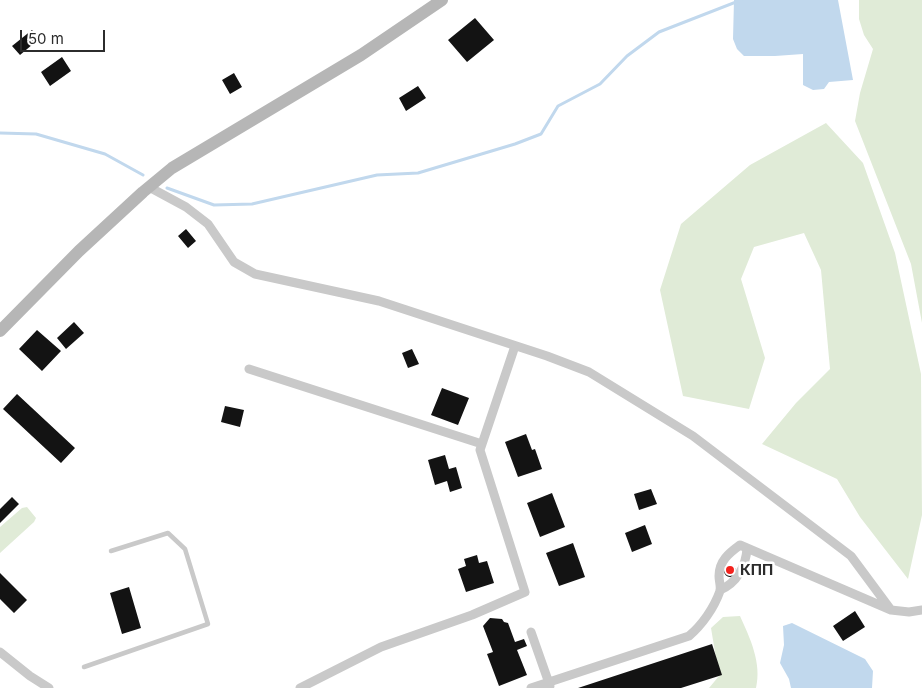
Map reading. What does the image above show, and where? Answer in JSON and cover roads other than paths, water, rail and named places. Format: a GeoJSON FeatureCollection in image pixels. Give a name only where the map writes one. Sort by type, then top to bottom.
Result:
{"type":"FeatureCollection","features":[{"type":"Feature","properties":{"kind":"street"},"geometry":{"type":"LineString","coordinates":[[0,331],[79,251],[172,168],[332,73],[442,0]]}},
{"type":"Feature","properties":{"kind":"street"},"geometry":{"type":"LineString","coordinates":[[149,187],[186,207],[208,224],[234,262],[255,274],[379,301],[589,372],[692,436],[851,556],[892,610]]}},
{"type":"Feature","properties":{"kind":"street"},"geometry":{"type":"LineString","coordinates":[[300,688],[381,647],[472,615],[525,592],[480,450],[515,346]]}},
{"type":"Feature","properties":{"kind":"street"},"geometry":{"type":"LineString","coordinates":[[248,369],[482,444]]}},
{"type":"Feature","properties":{"kind":"street"},"geometry":{"type":"LineString","coordinates":[[743,546],[892,610],[909,612],[922,610]]}},
{"type":"Feature","properties":{"kind":"street"},"geometry":{"type":"LineString","coordinates":[[720,590],[730,584],[740,572],[746,556],[743,546]]}},
{"type":"Feature","properties":{"kind":"street"},"geometry":{"type":"LineString","coordinates":[[531,688],[550,685],[689,636],[698,629],[706,618],[720,590],[720,572],[723,560],[743,546]]}},
{"type":"Feature","properties":{"kind":"street"},"geometry":{"type":"LineString","coordinates":[[531,632],[550,685]]}},
{"type":"Feature","properties":{"kind":"street"},"geometry":{"type":"LineString","coordinates":[[1,654],[43,687]]}},
{"type":"Feature","properties":{"kind":"lane"},"geometry":{"type":"LineString","coordinates":[[84,667],[208,624],[185,549],[168,533],[111,550]]}},
{"type":"Feature","properties":{"kind":"water"},"geometry":{"type":"Polygon","coordinates":[[[734,0],[838,0],[853,80],[829,82],[824,89],[813,90],[803,85],[803,54],[744,56],[737,49],[733,39],[734,0]]]}},
{"type":"Feature","properties":{"kind":"water"},"geometry":{"type":"Polygon","coordinates":[[[792,623],[865,659],[873,671],[872,688],[791,688],[789,679],[780,663],[784,645],[783,626],[792,623]]]}},
{"type":"Feature","properties":{"kind":"waterway"},"geometry":{"type":"LineString","coordinates":[[167,188],[214,205],[252,204],[377,175],[418,173],[515,144],[541,134],[558,106],[600,84],[627,56],[659,32],[741,0]]}},
{"type":"Feature","properties":{"kind":"waterway"},"geometry":{"type":"LineString","coordinates":[[0,133],[36,134],[105,154],[143,175]]}},
{"type":"Feature","properties":{"kind":"place","name":"КПП"},"geometry":{"type":"Point","coordinates":[730,570]}}]}
